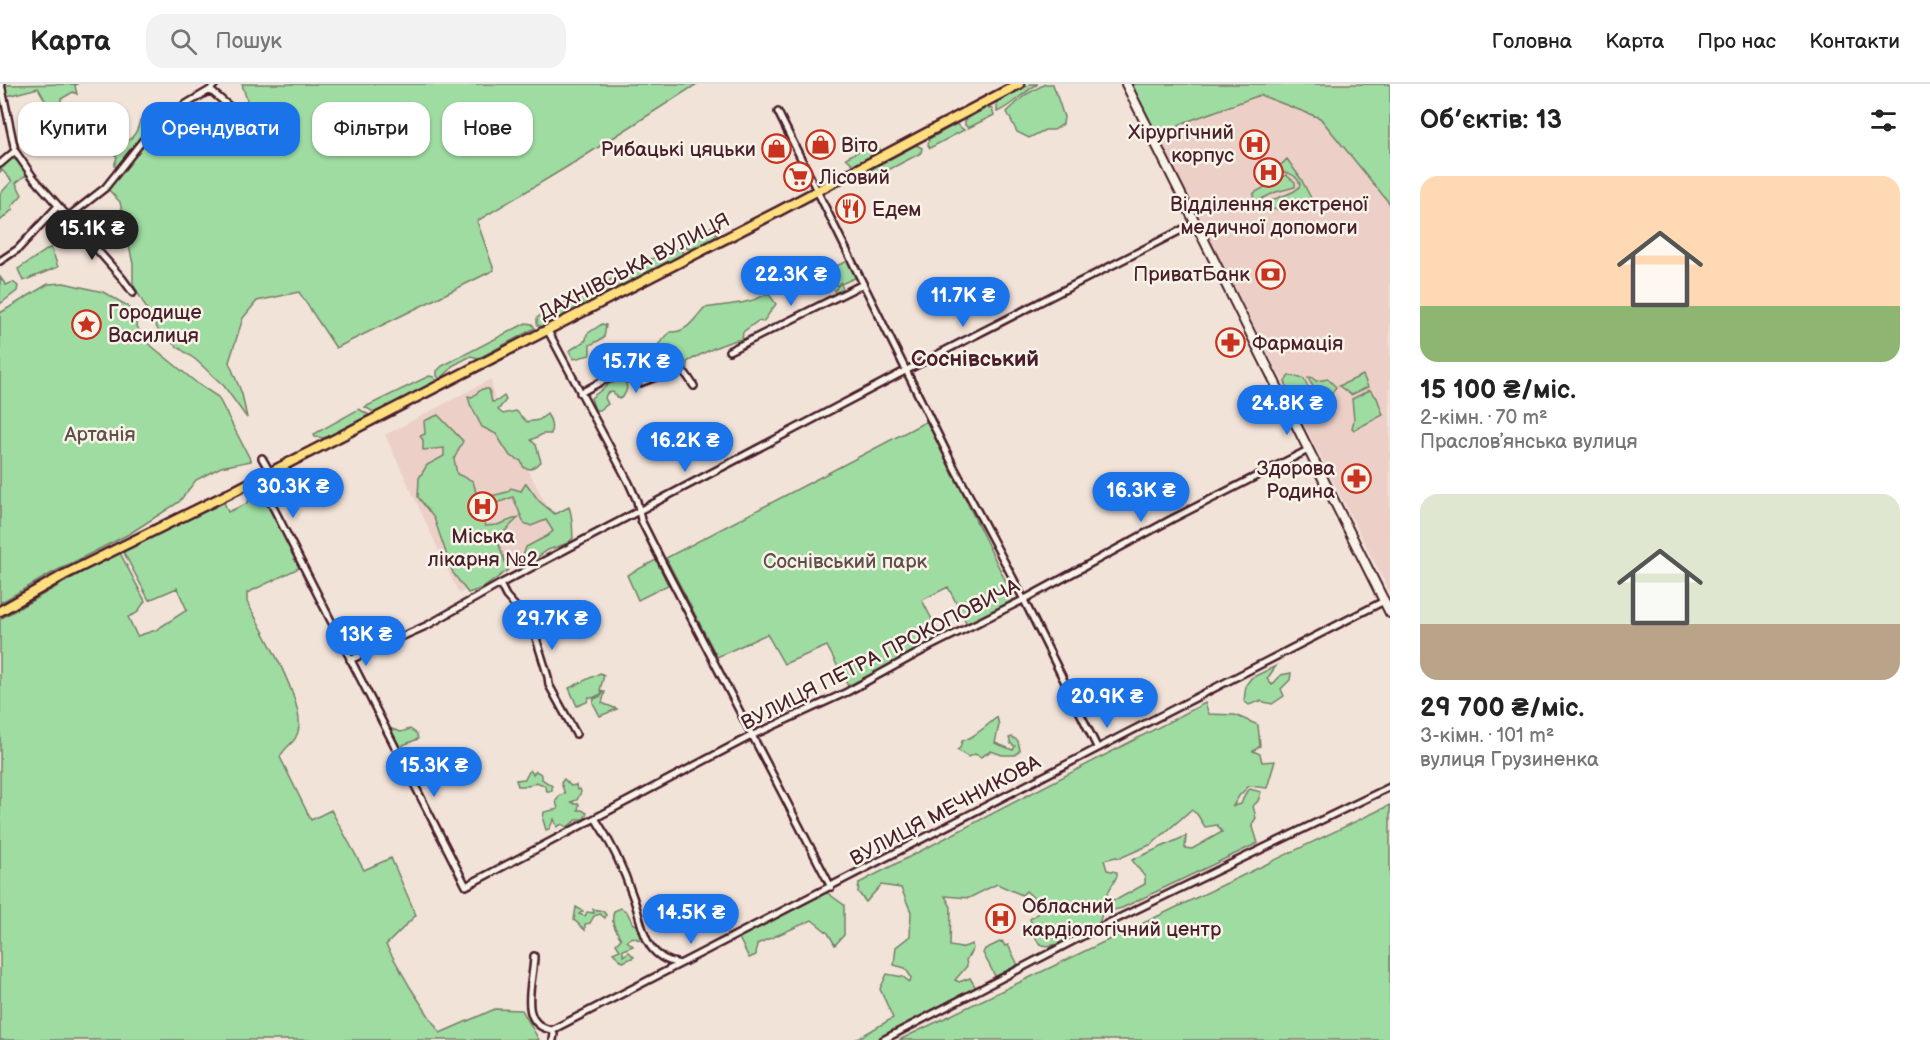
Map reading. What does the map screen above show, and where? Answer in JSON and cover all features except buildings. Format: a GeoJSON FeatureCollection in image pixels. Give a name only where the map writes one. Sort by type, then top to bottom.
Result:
{"type":"FeatureCollection","features":[{"type":"Feature","properties":{"kind":"main road","name":"ДАХНІВСЬКА ВУЛИЦЯ"},"geometry":{"type":"LineString","coordinates":[[0,611],[64,575],[818,191],[1019,84]]}},
{"type":"Feature","properties":{"kind":"street"},"geometry":{"type":"LineString","coordinates":[[1,84],[15,151],[33,177],[123,278],[133,293]]}},
{"type":"Feature","properties":{"kind":"street"},"geometry":{"type":"LineString","coordinates":[[69,216],[105,188],[151,130],[176,110],[210,90],[215,84]]}},
{"type":"Feature","properties":{"kind":"street"},"geometry":{"type":"LineString","coordinates":[[1126,84],[1390,614]]}},
{"type":"Feature","properties":{"kind":"street"},"geometry":{"type":"LineString","coordinates":[[210,90],[224,102]]}},
{"type":"Feature","properties":{"kind":"street"},"geometry":{"type":"LineString","coordinates":[[778,112],[954,468],[1097,747]]}},
{"type":"Feature","properties":{"kind":"street"},"geometry":{"type":"LineString","coordinates":[[0,164],[15,151]]}},
{"type":"Feature","properties":{"kind":"street"},"geometry":{"type":"LineString","coordinates":[[0,261],[18,249],[58,206]]}},
{"type":"Feature","properties":{"kind":"street"},"geometry":{"type":"LineString","coordinates":[[262,458],[272,503],[350,660],[428,625],[500,584],[907,369],[1195,223]]}},
{"type":"Feature","properties":{"kind":"street"},"geometry":{"type":"LineString","coordinates":[[729,351],[863,284]]}},
{"type":"Feature","properties":{"kind":"street"},"geometry":{"type":"LineString","coordinates":[[547,329],[637,501],[641,520],[651,540],[831,888]]}},
{"type":"Feature","properties":{"kind":"street"},"geometry":{"type":"LineString","coordinates":[[580,393],[613,376],[622,375],[640,383],[677,369],[686,374],[694,386]]}},
{"type":"Feature","properties":{"kind":"street","name":"ВУЛИЦЯ ПЕТРА ПРОКОПОВИЧА"},"geometry":{"type":"LineString","coordinates":[[350,660],[466,886],[491,875],[751,736],[847,692],[1308,450]]}},
{"type":"Feature","properties":{"kind":"street"},"geometry":{"type":"LineString","coordinates":[[500,584],[506,596],[532,625],[549,685],[576,734]]}},
{"type":"Feature","properties":{"kind":"street","name":"ВУЛИЦЯ МЕЧНИКОВА"},"geometry":{"type":"LineString","coordinates":[[552,1030],[1384,601]]}},
{"type":"Feature","properties":{"kind":"street"},"geometry":{"type":"LineString","coordinates":[[883,1040],[1094,930],[1390,787]]}},
{"type":"Feature","properties":{"kind":"street"},"geometry":{"type":"LineString","coordinates":[[595,818],[609,840],[634,899],[648,944],[659,956],[672,963],[680,964]]}},
{"type":"Feature","properties":{"kind":"street"},"geometry":{"type":"LineString","coordinates":[[534,956],[528,1004],[535,1022],[552,1030],[553,1040]]}},
{"type":"Feature","properties":{"kind":"shaded area"},"geometry":{"type":"Polygon","coordinates":[[[1260,95],[1320,118],[1390,204],[1390,593],[1160,141],[1183,123],[1260,95]]]}},
{"type":"Feature","properties":{"kind":"shaded area","name":"Міська лікарня №2"},"geometry":{"type":"Polygon","coordinates":[[[491,379],[496,410],[562,534],[459,594],[385,435],[491,379]]]}},
{"type":"Feature","properties":{"kind":"green space"},"geometry":{"type":"Polygon","coordinates":[[[77,84],[75,86],[77,94],[73,92],[61,99],[61,102],[46,102],[38,88],[7,96],[5,85],[77,84]]]}},
{"type":"Feature","properties":{"kind":"green space"},"geometry":{"type":"Polygon","coordinates":[[[242,84],[697,84],[580,159],[477,221],[494,270],[336,348],[299,292],[257,301],[243,318],[229,362],[242,394],[247,418],[224,386],[196,360],[161,335],[133,284],[133,264],[120,202],[107,188],[141,144],[141,156],[300,156],[300,102],[247,102],[242,84]]]}},
{"type":"Feature","properties":{"kind":"green space"},"geometry":{"type":"Polygon","coordinates":[[[1031,84],[1038,84],[997,112],[997,102],[1031,84]]]}},
{"type":"Feature","properties":{"kind":"green space"},"geometry":{"type":"Polygon","coordinates":[[[1045,84],[1053,84],[1064,117],[1063,124],[1054,130],[1045,130],[1029,138],[1017,132],[1007,112],[1025,95],[1045,84]]]}},
{"type":"Feature","properties":{"kind":"green space"},"geometry":{"type":"Polygon","coordinates":[[[1131,84],[1390,84],[1390,204],[1320,118],[1260,95],[1183,123],[1160,141],[1131,84]]]}},
{"type":"Feature","properties":{"kind":"green space"},"geometry":{"type":"Polygon","coordinates":[[[987,107],[992,109],[994,115],[968,128],[965,125],[965,120],[987,107]]]}},
{"type":"Feature","properties":{"kind":"green space"},"geometry":{"type":"Polygon","coordinates":[[[140,120],[141,143],[120,167],[114,166],[116,156],[129,156],[129,139],[136,132],[140,120]]]}},
{"type":"Feature","properties":{"kind":"green space"},"geometry":{"type":"Polygon","coordinates":[[[956,124],[964,130],[930,148],[929,139],[956,124]]]}},
{"type":"Feature","properties":{"kind":"green space"},"geometry":{"type":"Polygon","coordinates":[[[875,142],[881,151],[854,165],[846,158],[875,142]]]}},
{"type":"Feature","properties":{"kind":"green space"},"geometry":{"type":"Polygon","coordinates":[[[916,145],[922,148],[921,153],[867,181],[862,174],[916,145]]]}},
{"type":"Feature","properties":{"kind":"green space"},"geometry":{"type":"Polygon","coordinates":[[[12,158],[19,162],[31,178],[29,179],[26,175],[16,183],[22,195],[12,206],[13,209],[0,221],[0,194],[12,181],[2,170],[0,172],[0,167],[12,158]]]}},
{"type":"Feature","properties":{"kind":"green space"},"geometry":{"type":"Polygon","coordinates":[[[1287,159],[1311,198],[1284,208],[1259,207],[1294,191],[1300,185],[1295,176],[1280,172],[1277,166],[1287,159]]]}},
{"type":"Feature","properties":{"kind":"green space"},"geometry":{"type":"Polygon","coordinates":[[[1286,175],[1295,182],[1295,187],[1253,201],[1254,193],[1286,175]]]}},
{"type":"Feature","properties":{"kind":"green space"},"geometry":{"type":"Polygon","coordinates":[[[713,226],[717,236],[695,249],[688,249],[683,242],[684,241],[713,226]]]}},
{"type":"Feature","properties":{"kind":"green space"},"geometry":{"type":"Polygon","coordinates":[[[51,247],[58,267],[23,281],[18,269],[51,247]]]}},
{"type":"Feature","properties":{"kind":"green space"},"geometry":{"type":"Polygon","coordinates":[[[669,250],[682,250],[682,255],[542,327],[537,325],[537,318],[541,315],[669,250]]]}},
{"type":"Feature","properties":{"kind":"green space"},"geometry":{"type":"Polygon","coordinates":[[[848,261],[857,277],[841,284],[843,289],[835,293],[834,291],[841,282],[837,286],[825,274],[848,261]]]}},
{"type":"Feature","properties":{"kind":"green space"},"geometry":{"type":"Polygon","coordinates":[[[0,277],[6,285],[13,282],[18,286],[17,291],[0,304],[0,277]]]}},
{"type":"Feature","properties":{"kind":"green space","name":"Артанія"},"geometry":{"type":"Polygon","coordinates":[[[64,283],[103,292],[128,306],[143,339],[198,384],[218,397],[251,461],[221,467],[196,480],[179,502],[129,534],[52,573],[0,603],[0,313],[48,284],[64,283]]]}},
{"type":"Feature","properties":{"kind":"green space"},"geometry":{"type":"Polygon","coordinates":[[[768,293],[776,304],[763,322],[758,321],[743,332],[742,339],[721,345],[700,355],[687,362],[688,368],[685,369],[676,366],[641,378],[635,373],[636,363],[670,332],[676,332],[689,325],[704,308],[745,302],[768,293]]]}},
{"type":"Feature","properties":{"kind":"green space"},"geometry":{"type":"Polygon","coordinates":[[[526,323],[532,324],[535,328],[483,356],[478,358],[471,356],[452,366],[440,379],[437,376],[437,371],[442,366],[526,323]]]}},
{"type":"Feature","properties":{"kind":"green space"},"geometry":{"type":"Polygon","coordinates":[[[602,324],[606,325],[604,338],[590,345],[590,355],[574,359],[569,351],[586,340],[587,334],[602,324]]]}},
{"type":"Feature","properties":{"kind":"green space"},"geometry":{"type":"Polygon","coordinates":[[[1289,375],[1304,379],[1310,392],[1289,390],[1285,382],[1289,375]]]}},
{"type":"Feature","properties":{"kind":"green space"},"geometry":{"type":"Polygon","coordinates":[[[1363,375],[1368,387],[1351,395],[1339,386],[1363,375]]]}},
{"type":"Feature","properties":{"kind":"green space"},"geometry":{"type":"Polygon","coordinates":[[[429,376],[434,377],[436,381],[375,413],[365,407],[429,376]]]}},
{"type":"Feature","properties":{"kind":"green space"},"geometry":{"type":"Polygon","coordinates":[[[1311,377],[1316,381],[1328,379],[1336,387],[1332,393],[1332,399],[1326,402],[1321,397],[1308,378],[1311,377]]]}},
{"type":"Feature","properties":{"kind":"green space"},"geometry":{"type":"Polygon","coordinates":[[[620,380],[625,381],[627,386],[623,397],[619,399],[613,392],[607,393],[605,398],[608,404],[600,410],[595,410],[591,398],[609,384],[620,380]]]}},
{"type":"Feature","properties":{"kind":"green space"},"geometry":{"type":"Polygon","coordinates":[[[482,389],[489,389],[492,402],[504,396],[506,400],[498,410],[503,414],[516,411],[527,422],[539,420],[547,414],[551,424],[551,434],[543,434],[531,440],[536,445],[541,462],[531,469],[524,468],[521,461],[510,456],[496,434],[482,427],[468,396],[472,397],[482,389]]]}},
{"type":"Feature","properties":{"kind":"green space"},"geometry":{"type":"Polygon","coordinates":[[[1370,390],[1377,398],[1383,415],[1354,430],[1352,428],[1354,420],[1352,399],[1370,390]]]}},
{"type":"Feature","properties":{"kind":"green space"},"geometry":{"type":"Polygon","coordinates":[[[359,409],[369,415],[325,438],[315,437],[314,434],[359,409]]]}},
{"type":"Feature","properties":{"kind":"green space"},"geometry":{"type":"Polygon","coordinates":[[[438,415],[463,441],[454,459],[457,474],[473,481],[485,526],[497,525],[519,517],[497,539],[508,570],[483,588],[468,593],[453,573],[434,518],[418,497],[419,478],[427,465],[444,456],[444,448],[423,450],[423,440],[420,436],[425,434],[424,421],[438,415]]]}},
{"type":"Feature","properties":{"kind":"green space","name":"Соснівський парк"},"geometry":{"type":"Polygon","coordinates":[[[927,421],[1013,596],[1012,601],[968,626],[948,587],[922,600],[942,639],[848,686],[827,646],[784,664],[767,634],[717,657],[666,558],[927,421]]]}},
{"type":"Feature","properties":{"kind":"green space"},"geometry":{"type":"Polygon","coordinates":[[[526,483],[539,501],[555,514],[569,507],[573,538],[568,543],[548,550],[536,558],[521,562],[526,547],[553,531],[546,520],[531,526],[524,523],[513,497],[492,505],[491,496],[507,492],[511,488],[521,491],[526,483]]]}},
{"type":"Feature","properties":{"kind":"green space"},"geometry":{"type":"Polygon","coordinates":[[[259,488],[301,567],[247,593],[247,602],[280,664],[294,699],[298,714],[298,733],[280,757],[311,820],[331,810],[364,870],[391,858],[416,915],[386,945],[440,1033],[495,1009],[522,1010],[539,1040],[0,1040],[0,619],[119,551],[145,601],[137,613],[128,617],[137,636],[156,630],[187,610],[177,588],[149,600],[122,549],[223,500],[228,512],[246,504],[259,488]]]}},
{"type":"Feature","properties":{"kind":"green space"},"geometry":{"type":"Polygon","coordinates":[[[656,560],[668,585],[638,600],[627,575],[656,560]]]}},
{"type":"Feature","properties":{"kind":"green space"},"geometry":{"type":"Polygon","coordinates":[[[1276,666],[1267,679],[1272,685],[1281,675],[1291,673],[1290,680],[1281,689],[1284,696],[1272,704],[1260,701],[1249,705],[1244,701],[1246,685],[1251,678],[1276,666]]]}},
{"type":"Feature","properties":{"kind":"green space"},"geometry":{"type":"Polygon","coordinates":[[[600,673],[604,675],[601,694],[593,698],[589,697],[587,702],[577,706],[569,688],[600,673]]]}},
{"type":"Feature","properties":{"kind":"green space"},"geometry":{"type":"Polygon","coordinates":[[[605,692],[602,703],[617,709],[600,716],[593,703],[594,699],[601,696],[605,692]]]}},
{"type":"Feature","properties":{"kind":"green space"},"geometry":{"type":"Polygon","coordinates":[[[1205,703],[1209,714],[1235,715],[1258,725],[1260,746],[1253,751],[1260,754],[1262,762],[1275,761],[1267,788],[1249,786],[1233,806],[1241,804],[1250,789],[1261,792],[1258,801],[1253,806],[1256,818],[1252,824],[1258,843],[1114,910],[1109,902],[1145,884],[1145,877],[1132,860],[1186,836],[1185,848],[1192,849],[1222,832],[1217,825],[1205,827],[1197,814],[1191,810],[1152,844],[1120,858],[1104,860],[1107,870],[1117,872],[1117,876],[1104,900],[1099,902],[1104,907],[1099,924],[1078,936],[1050,946],[1038,942],[1035,937],[1030,919],[1042,910],[1036,900],[1026,891],[1022,895],[997,884],[969,898],[945,896],[951,907],[950,946],[961,948],[972,944],[973,949],[966,960],[967,966],[955,980],[959,982],[970,978],[976,988],[878,1040],[855,1040],[893,1018],[880,989],[887,974],[903,977],[910,982],[911,977],[905,968],[894,965],[896,947],[910,936],[911,912],[901,888],[881,885],[866,902],[858,892],[859,883],[1205,703]]]}},
{"type":"Feature","properties":{"kind":"green space"},"geometry":{"type":"Polygon","coordinates":[[[997,717],[999,725],[995,743],[1013,750],[1015,746],[1011,744],[1009,738],[1012,737],[1018,741],[1020,750],[1015,755],[1002,755],[991,751],[981,757],[975,754],[968,757],[957,750],[962,741],[976,734],[997,717]]]}},
{"type":"Feature","properties":{"kind":"green space"},"geometry":{"type":"Polygon","coordinates":[[[392,729],[401,732],[410,729],[417,734],[418,739],[403,745],[400,750],[390,732],[392,729]]]}},
{"type":"Feature","properties":{"kind":"green space"},"geometry":{"type":"Polygon","coordinates":[[[530,770],[533,774],[536,771],[542,775],[542,779],[552,786],[552,791],[547,791],[544,785],[536,782],[528,786],[518,786],[516,780],[525,779],[530,770]]]}},
{"type":"Feature","properties":{"kind":"green space"},"geometry":{"type":"Polygon","coordinates":[[[564,779],[571,786],[576,785],[577,790],[580,789],[577,800],[571,802],[579,804],[578,810],[587,813],[584,819],[578,819],[567,827],[562,824],[557,827],[554,819],[549,829],[546,830],[543,820],[544,812],[558,809],[556,801],[560,795],[565,794],[561,783],[564,779]]]}},
{"type":"Feature","properties":{"kind":"green space"},"geometry":{"type":"Polygon","coordinates":[[[1390,805],[1390,1040],[899,1040],[1390,805]]]}},
{"type":"Feature","properties":{"kind":"green space"},"geometry":{"type":"Polygon","coordinates":[[[826,892],[844,905],[844,935],[835,945],[828,933],[812,920],[757,944],[756,955],[749,958],[738,936],[826,892]]]}},
{"type":"Feature","properties":{"kind":"green space"},"geometry":{"type":"Polygon","coordinates":[[[576,907],[583,911],[579,914],[585,916],[587,912],[594,913],[593,909],[603,911],[606,915],[605,918],[600,914],[594,916],[590,923],[585,924],[585,930],[574,920],[576,907]]]}},
{"type":"Feature","properties":{"kind":"green space"},"geometry":{"type":"Polygon","coordinates":[[[621,908],[627,912],[633,924],[638,925],[640,940],[632,937],[627,941],[633,946],[623,950],[623,956],[629,952],[634,957],[623,962],[613,953],[620,950],[616,944],[621,939],[614,926],[613,915],[614,911],[621,908]]]}},
{"type":"Feature","properties":{"kind":"green space"},"geometry":{"type":"Polygon","coordinates":[[[1002,941],[1005,946],[1008,945],[1018,965],[998,978],[983,953],[985,949],[1002,941]]]}},
{"type":"Feature","properties":{"kind":"place","name":"Хірургічний корпус"},"geometry":{"type":"Point","coordinates":[1255,144]}},
{"type":"Feature","properties":{"kind":"place","name":"Віто"},"geometry":{"type":"Point","coordinates":[820,145]}},
{"type":"Feature","properties":{"kind":"place","name":"Рибацькі цяцьки"},"geometry":{"type":"Point","coordinates":[777,149]}},
{"type":"Feature","properties":{"kind":"place","name":"Відділення екстреної медичної допомоги"},"geometry":{"type":"Point","coordinates":[1269,173]}},
{"type":"Feature","properties":{"kind":"place","name":"Лісовий"},"geometry":{"type":"Point","coordinates":[798,177]}},
{"type":"Feature","properties":{"kind":"place","name":"Едем"},"geometry":{"type":"Point","coordinates":[851,209]}},
{"type":"Feature","properties":{"kind":"place","name":"ПриватБанк"},"geometry":{"type":"Point","coordinates":[1271,274]}},
{"type":"Feature","properties":{"kind":"place","name":"Городище Василиця"},"geometry":{"type":"Point","coordinates":[87,324]}},
{"type":"Feature","properties":{"kind":"place","name":"Фармація"},"geometry":{"type":"Point","coordinates":[1231,343]}},
{"type":"Feature","properties":{"kind":"place","name":"Здорова Родина"},"geometry":{"type":"Point","coordinates":[1356,479]}},
{"type":"Feature","properties":{"kind":"place","name":"Міська лікарня №2"},"geometry":{"type":"Point","coordinates":[483,506]}},
{"type":"Feature","properties":{"kind":"place","name":"Обласний кардіологічний центр"},"geometry":{"type":"Point","coordinates":[1001,918]}},
{"type":"Feature","properties":{"kind":"district","name":"Соснівський"},"geometry":{"type":"Point","coordinates":[975,358]}}]}
